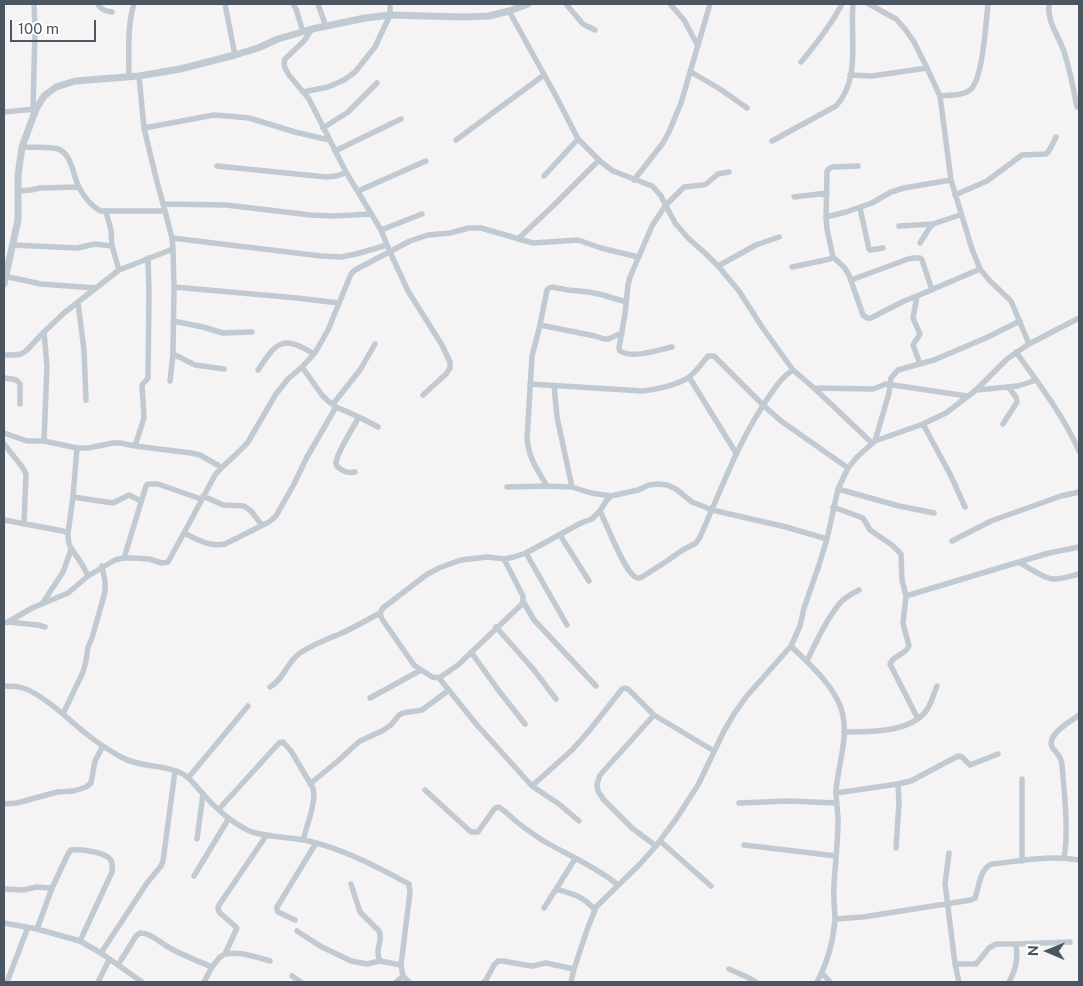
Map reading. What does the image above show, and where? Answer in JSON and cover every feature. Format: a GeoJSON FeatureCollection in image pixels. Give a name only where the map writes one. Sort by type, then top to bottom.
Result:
{"type":"FeatureCollection","features":[{"type":"Feature","properties":{"kind":"street"},"geometry":{"type":"LineString","coordinates":[[34,4],[35,109]]}},
{"type":"Feature","properties":{"kind":"street"},"geometry":{"type":"LineString","coordinates":[[98,4],[100,8],[112,12]]}},
{"type":"Feature","properties":{"kind":"street"},"geometry":{"type":"LineString","coordinates":[[129,77],[129,42],[134,4]]}},
{"type":"Feature","properties":{"kind":"street"},"geometry":{"type":"LineString","coordinates":[[226,4],[235,55]]}},
{"type":"Feature","properties":{"kind":"street"},"geometry":{"type":"LineString","coordinates":[[292,4],[296,9],[303,32]]}},
{"type":"Feature","properties":{"kind":"street"},"geometry":{"type":"LineString","coordinates":[[318,4],[326,27]]}},
{"type":"Feature","properties":{"kind":"street"},"geometry":{"type":"LineString","coordinates":[[303,92],[328,87],[344,80],[354,72],[375,47],[390,15],[390,4]]}},
{"type":"Feature","properties":{"kind":"street"},"geometry":{"type":"LineString","coordinates":[[96,288],[4,279],[18,220],[19,161],[22,147],[35,109],[44,96],[56,87],[75,81],[139,76],[180,69],[235,55],[312,29],[365,18],[390,15],[489,16],[509,12],[528,4]]}},
{"type":"Feature","properties":{"kind":"street"},"geometry":{"type":"LineString","coordinates":[[566,4],[583,24],[595,30]]}},
{"type":"Feature","properties":{"kind":"street"},"geometry":{"type":"LineString","coordinates":[[670,4],[684,20],[698,46]]}},
{"type":"Feature","properties":{"kind":"street"},"geometry":{"type":"LineString","coordinates":[[634,180],[666,138],[681,103],[710,4]]}},
{"type":"Feature","properties":{"kind":"street"},"geometry":{"type":"LineString","coordinates":[[801,62],[824,34],[842,4]]}},
{"type":"Feature","properties":{"kind":"street"},"geometry":{"type":"LineString","coordinates":[[772,141],[836,106],[841,101],[845,94],[853,58],[853,4]]}},
{"type":"Feature","properties":{"kind":"street"},"geometry":{"type":"LineString","coordinates":[[869,4],[896,19],[914,42],[927,68],[940,96],[951,180],[960,215],[972,249],[980,269],[1011,301],[1029,344]]}},
{"type":"Feature","properties":{"kind":"street"},"geometry":{"type":"LineString","coordinates":[[940,96],[964,93],[973,86],[983,48],[988,4]]}},
{"type":"Feature","properties":{"kind":"street"},"geometry":{"type":"LineString","coordinates":[[1049,4],[1050,23],[1063,49],[1071,74],[1077,107]]}},
{"type":"Feature","properties":{"kind":"street"},"geometry":{"type":"LineString","coordinates":[[509,12],[578,139],[613,171],[652,186],[656,190],[675,223],[718,266],[739,291],[793,370],[873,442]]}},
{"type":"Feature","properties":{"kind":"street"},"geometry":{"type":"LineString","coordinates":[[312,29],[304,41],[285,59],[284,68],[309,99],[346,172],[381,230],[408,291],[442,345],[450,362],[450,368],[446,374],[424,395]]}},
{"type":"Feature","properties":{"kind":"street"},"geometry":{"type":"LineString","coordinates":[[850,75],[872,76],[927,68]]}},
{"type":"Feature","properties":{"kind":"street"},"geometry":{"type":"LineString","coordinates":[[691,72],[747,108]]}},
{"type":"Feature","properties":{"kind":"street"},"geometry":{"type":"LineString","coordinates":[[456,140],[544,75]]}},
{"type":"Feature","properties":{"kind":"street"},"geometry":{"type":"LineString","coordinates":[[139,76],[144,128],[172,238],[174,287],[173,354],[170,381]]}},
{"type":"Feature","properties":{"kind":"street"},"geometry":{"type":"LineString","coordinates":[[323,128],[348,112],[377,83]]}},
{"type":"Feature","properties":{"kind":"street"},"geometry":{"type":"LineString","coordinates":[[4,112],[35,109]]}},
{"type":"Feature","properties":{"kind":"street"},"geometry":{"type":"LineString","coordinates":[[144,128],[214,116],[227,116],[249,118],[330,140]]}},
{"type":"Feature","properties":{"kind":"street"},"geometry":{"type":"LineString","coordinates":[[335,151],[401,118]]}},
{"type":"Feature","properties":{"kind":"street"},"geometry":{"type":"LineString","coordinates":[[955,195],[987,180],[1022,155],[1046,154],[1056,137]]}},
{"type":"Feature","properties":{"kind":"street"},"geometry":{"type":"LineString","coordinates":[[544,176],[578,139]]}},
{"type":"Feature","properties":{"kind":"street"},"geometry":{"type":"LineString","coordinates":[[22,147],[59,149],[64,153],[69,160],[78,187],[97,209],[106,212],[165,211]]}},
{"type":"Feature","properties":{"kind":"street"},"geometry":{"type":"LineString","coordinates":[[518,239],[599,160]]}},
{"type":"Feature","properties":{"kind":"street"},"geometry":{"type":"LineString","coordinates":[[358,191],[426,161]]}},
{"type":"Feature","properties":{"kind":"street"},"geometry":{"type":"LineString","coordinates":[[218,166],[326,177],[337,176],[346,172]]}},
{"type":"Feature","properties":{"kind":"street"},"geometry":{"type":"LineString","coordinates":[[858,166],[830,168],[828,171],[826,217],[833,257],[844,267],[852,280],[864,315],[867,318],[871,318],[904,301],[980,269]]}},
{"type":"Feature","properties":{"kind":"street"},"geometry":{"type":"LineString","coordinates":[[672,347],[635,354],[621,352],[619,348],[630,277],[652,226],[665,206],[685,186],[703,185],[718,174],[729,172]]}},
{"type":"Feature","properties":{"kind":"street"},"geometry":{"type":"LineString","coordinates":[[826,217],[860,208],[891,192],[904,188],[951,180]]}},
{"type":"Feature","properties":{"kind":"street"},"geometry":{"type":"LineString","coordinates":[[18,191],[40,188],[78,187]]}},
{"type":"Feature","properties":{"kind":"street"},"geometry":{"type":"LineString","coordinates":[[794,198],[826,193]]}},
{"type":"Feature","properties":{"kind":"street"},"geometry":{"type":"LineString","coordinates":[[163,204],[226,205],[311,215],[371,214]]}},
{"type":"Feature","properties":{"kind":"street"},"geometry":{"type":"LineString","coordinates":[[860,208],[869,249],[883,248]]}},
{"type":"Feature","properties":{"kind":"street"},"geometry":{"type":"LineString","coordinates":[[106,212],[112,246],[119,270]]}},
{"type":"Feature","properties":{"kind":"street"},"geometry":{"type":"LineString","coordinates":[[381,230],[422,214]]}},
{"type":"Feature","properties":{"kind":"street"},"geometry":{"type":"LineString","coordinates":[[899,226],[933,224],[960,215]]}},
{"type":"Feature","properties":{"kind":"street"},"geometry":{"type":"LineString","coordinates":[[920,243],[933,224]]}},
{"type":"Feature","properties":{"kind":"street"},"geometry":{"type":"LineString","coordinates":[[6,622],[32,608],[68,593],[102,566],[115,560],[124,558],[149,559],[165,563],[170,559],[215,475],[248,442],[276,394],[288,379],[314,354],[328,330],[348,280],[355,270],[410,241],[428,235],[450,233],[469,228],[481,228],[533,242],[578,240],[638,257]]}},
{"type":"Feature","properties":{"kind":"street"},"geometry":{"type":"LineString","coordinates":[[718,266],[756,245],[779,237]]}},
{"type":"Feature","properties":{"kind":"street"},"geometry":{"type":"LineString","coordinates":[[172,238],[341,257],[387,245]]}},
{"type":"Feature","properties":{"kind":"street"},"geometry":{"type":"LineString","coordinates":[[12,245],[77,248],[95,244],[112,246]]}},
{"type":"Feature","properties":{"kind":"street"},"geometry":{"type":"LineString","coordinates":[[4,355],[21,354],[26,351],[64,313],[119,270],[173,249]]}},
{"type":"Feature","properties":{"kind":"street"},"geometry":{"type":"LineString","coordinates":[[792,267],[833,257]]}},
{"type":"Feature","properties":{"kind":"street"},"geometry":{"type":"LineString","coordinates":[[135,446],[144,423],[142,385],[148,378],[148,258]]}},
{"type":"Feature","properties":{"kind":"street"},"geometry":{"type":"LineString","coordinates":[[852,280],[908,259],[920,258],[932,290]]}},
{"type":"Feature","properties":{"kind":"street"},"geometry":{"type":"LineString","coordinates":[[174,287],[339,303]]}},
{"type":"Feature","properties":{"kind":"street"},"geometry":{"type":"LineString","coordinates":[[547,486],[528,451],[527,439],[532,356],[547,290],[552,287],[603,294],[626,302]]}},
{"type":"Feature","properties":{"kind":"street"},"geometry":{"type":"LineString","coordinates":[[918,296],[913,318],[920,334],[914,345],[920,364]]}},
{"type":"Feature","properties":{"kind":"street"},"geometry":{"type":"LineString","coordinates":[[78,303],[85,358],[86,400]]}},
{"type":"Feature","properties":{"kind":"street"},"geometry":{"type":"LineString","coordinates":[[571,982],[595,910],[658,843],[698,786],[734,714],[746,697],[791,646],[800,626],[804,608],[827,539],[838,489],[848,468],[873,442],[923,424],[946,413],[976,390],[1016,352],[1079,318]]}},
{"type":"Feature","properties":{"kind":"street"},"geometry":{"type":"LineString","coordinates":[[173,321],[223,333],[252,332]]}},
{"type":"Feature","properties":{"kind":"street"},"geometry":{"type":"LineString","coordinates":[[873,442],[890,394],[891,378],[898,370],[934,360],[1020,321]]}},
{"type":"Feature","properties":{"kind":"street"},"geometry":{"type":"LineString","coordinates":[[540,325],[604,339],[622,333]]}},
{"type":"Feature","properties":{"kind":"street"},"geometry":{"type":"LineString","coordinates":[[44,332],[47,366],[44,441]]}},
{"type":"Feature","properties":{"kind":"street"},"geometry":{"type":"LineString","coordinates":[[258,370],[272,350],[280,344],[300,345],[314,354]]}},
{"type":"Feature","properties":{"kind":"street"},"geometry":{"type":"LineString","coordinates":[[184,533],[209,545],[217,546],[225,544],[269,522],[276,516],[335,406],[376,344]]}},
{"type":"Feature","properties":{"kind":"street"},"geometry":{"type":"LineString","coordinates":[[1016,352],[1061,416],[1073,436],[1079,451]]}},
{"type":"Feature","properties":{"kind":"street"},"geometry":{"type":"LineString","coordinates":[[173,354],[195,365],[224,369]]}},
{"type":"Feature","properties":{"kind":"street"},"geometry":{"type":"LineString","coordinates":[[530,384],[643,391],[657,389],[673,385],[689,377],[708,356],[714,356],[763,405],[848,468]]}},
{"type":"Feature","properties":{"kind":"street"},"geometry":{"type":"LineString","coordinates":[[302,367],[322,395],[335,406],[378,427]]}},
{"type":"Feature","properties":{"kind":"street"},"geometry":{"type":"LineString","coordinates":[[600,511],[625,563],[633,575],[638,578],[696,543],[736,453],[753,420],[780,380],[793,370]]}},
{"type":"Feature","properties":{"kind":"street"},"geometry":{"type":"LineString","coordinates":[[689,377],[736,453]]}},
{"type":"Feature","properties":{"kind":"street"},"geometry":{"type":"LineString","coordinates":[[4,378],[16,379],[18,381],[20,404]]}},
{"type":"Feature","properties":{"kind":"street"},"geometry":{"type":"LineString","coordinates":[[976,390],[1009,388],[1036,380]]}},
{"type":"Feature","properties":{"kind":"street"},"geometry":{"type":"LineString","coordinates":[[554,385],[557,417],[572,487]]}},
{"type":"Feature","properties":{"kind":"street"},"geometry":{"type":"LineString","coordinates":[[814,388],[873,389],[883,385],[890,385],[967,396]]}},
{"type":"Feature","properties":{"kind":"street"},"geometry":{"type":"LineString","coordinates":[[1003,424],[1017,402],[1016,396],[1009,388]]}},
{"type":"Feature","properties":{"kind":"street"},"geometry":{"type":"LineString","coordinates":[[355,472],[351,473],[338,468],[336,461],[359,417]]}},
{"type":"Feature","properties":{"kind":"street"},"geometry":{"type":"LineString","coordinates":[[923,424],[951,476],[965,507]]}},
{"type":"Feature","properties":{"kind":"street"},"geometry":{"type":"LineString","coordinates":[[4,432],[27,441],[44,441],[77,448],[120,443],[200,455],[221,467]]}},
{"type":"Feature","properties":{"kind":"street"},"geometry":{"type":"LineString","coordinates":[[4,444],[26,474],[24,524]]}},
{"type":"Feature","properties":{"kind":"street"},"geometry":{"type":"LineString","coordinates":[[77,448],[68,543],[88,576]]}},
{"type":"Feature","properties":{"kind":"street"},"geometry":{"type":"LineString","coordinates":[[124,558],[146,486],[151,483],[202,497],[223,505],[244,506],[262,525]]}},
{"type":"Feature","properties":{"kind":"street"},"geometry":{"type":"LineString","coordinates":[[507,487],[572,487],[591,493],[611,496],[638,490],[650,485],[667,485],[692,502],[712,510],[786,527],[827,539]]}},
{"type":"Feature","properties":{"kind":"street"},"geometry":{"type":"LineString","coordinates":[[838,489],[899,506],[934,513]]}},
{"type":"Feature","properties":{"kind":"street"},"geometry":{"type":"LineString","coordinates":[[952,541],[991,521],[1061,496],[1079,492]]}},
{"type":"Feature","properties":{"kind":"street"},"geometry":{"type":"LineString","coordinates":[[73,497],[113,502],[129,495],[142,501]]}},
{"type":"Feature","properties":{"kind":"street"},"geometry":{"type":"LineString","coordinates":[[270,687],[280,680],[295,657],[380,613],[383,608],[426,575],[461,560],[487,557],[504,559],[526,553],[592,519],[611,496]]}},
{"type":"Feature","properties":{"kind":"street"},"geometry":{"type":"LineString","coordinates":[[834,507],[863,518],[870,530],[892,545],[901,554],[902,580],[906,596],[903,623],[909,649],[893,659],[890,664],[918,719]]}},
{"type":"Feature","properties":{"kind":"street"},"geometry":{"type":"LineString","coordinates":[[4,520],[64,531],[68,534]]}},
{"type":"Feature","properties":{"kind":"street"},"geometry":{"type":"LineString","coordinates":[[560,535],[589,581]]}},
{"type":"Feature","properties":{"kind":"street"},"geometry":{"type":"LineString","coordinates":[[906,596],[1049,553],[1079,547]]}},
{"type":"Feature","properties":{"kind":"street"},"geometry":{"type":"LineString","coordinates":[[42,604],[63,572],[71,550]]}},
{"type":"Feature","properties":{"kind":"street"},"geometry":{"type":"LineString","coordinates":[[526,553],[567,624]]}},
{"type":"Feature","properties":{"kind":"street"},"geometry":{"type":"LineString","coordinates":[[504,559],[534,620],[596,686]]}},
{"type":"Feature","properties":{"kind":"street"},"geometry":{"type":"LineString","coordinates":[[1020,563],[1052,579],[1079,574]]}},
{"type":"Feature","properties":{"kind":"street"},"geometry":{"type":"LineString","coordinates":[[64,714],[83,672],[88,646],[105,592],[102,566]]}},
{"type":"Feature","properties":{"kind":"street"},"geometry":{"type":"LineString","coordinates":[[807,661],[840,602],[859,590]]}},
{"type":"Feature","properties":{"kind":"street"},"geometry":{"type":"LineString","coordinates":[[380,613],[382,619],[414,665],[432,677],[439,678],[458,665],[523,601]]}},
{"type":"Feature","properties":{"kind":"street"},"geometry":{"type":"LineString","coordinates":[[6,622],[45,627]]}},
{"type":"Feature","properties":{"kind":"street"},"geometry":{"type":"LineString","coordinates":[[496,628],[534,670],[556,699]]}},
{"type":"Feature","properties":{"kind":"street"},"geometry":{"type":"LineString","coordinates":[[791,646],[823,679],[837,700],[842,715],[844,732],[844,745],[836,794],[838,837],[834,888],[835,919],[832,940],[822,973],[817,982]]}},
{"type":"Feature","properties":{"kind":"street"},"geometry":{"type":"LineString","coordinates":[[471,652],[525,724]]}},
{"type":"Feature","properties":{"kind":"street"},"geometry":{"type":"LineString","coordinates":[[370,698],[421,670]]}},
{"type":"Feature","properties":{"kind":"street"},"geometry":{"type":"LineString","coordinates":[[439,678],[477,725],[532,786],[559,804],[579,821]]}},
{"type":"Feature","properties":{"kind":"street"},"geometry":{"type":"LineString","coordinates":[[4,686],[22,688],[34,693],[64,714],[85,733],[128,761],[175,771],[188,778],[239,826],[266,836],[316,843],[370,863],[408,884],[410,892],[401,965],[403,976],[410,982]]}},
{"type":"Feature","properties":{"kind":"street"},"geometry":{"type":"LineString","coordinates":[[844,732],[883,731],[918,719],[927,709],[938,686]]}},
{"type":"Feature","properties":{"kind":"street"},"geometry":{"type":"LineString","coordinates":[[532,786],[572,750],[622,689],[625,688],[654,715],[714,752]]}},
{"type":"Feature","properties":{"kind":"street"},"geometry":{"type":"LineString","coordinates":[[310,784],[360,741],[382,731],[403,713],[422,710],[449,690]]}},
{"type":"Feature","properties":{"kind":"street"},"geometry":{"type":"LineString","coordinates":[[188,778],[248,706]]}},
{"type":"Feature","properties":{"kind":"street"},"geometry":{"type":"LineString","coordinates":[[654,715],[600,775],[596,784],[598,792],[632,828],[658,843],[711,886]]}},
{"type":"Feature","properties":{"kind":"street"},"geometry":{"type":"LineString","coordinates":[[1064,858],[1065,821],[1062,764],[1061,758],[1051,746],[1051,741],[1058,730],[1079,715]]}},
{"type":"Feature","properties":{"kind":"street"},"geometry":{"type":"LineString","coordinates":[[219,809],[279,743],[285,742],[313,788],[314,798],[303,840]]}},
{"type":"Feature","properties":{"kind":"street"},"geometry":{"type":"LineString","coordinates":[[4,804],[86,787],[91,783],[95,761],[103,746]]}},
{"type":"Feature","properties":{"kind":"street"},"geometry":{"type":"LineString","coordinates":[[836,794],[911,781],[958,756],[962,756],[970,765],[998,754]]}},
{"type":"Feature","properties":{"kind":"street"},"geometry":{"type":"LineString","coordinates":[[101,953],[147,883],[161,866],[175,771]]}},
{"type":"Feature","properties":{"kind":"street"},"geometry":{"type":"LineString","coordinates":[[1022,779],[1022,861]]}},
{"type":"Feature","properties":{"kind":"street"},"geometry":{"type":"LineString","coordinates":[[896,848],[899,803],[898,784]]}},
{"type":"Feature","properties":{"kind":"street"},"geometry":{"type":"LineString","coordinates":[[425,790],[471,832],[478,832],[495,808],[499,807],[541,839],[605,874],[618,885]]}},
{"type":"Feature","properties":{"kind":"street"},"geometry":{"type":"LineString","coordinates":[[197,839],[203,794]]}},
{"type":"Feature","properties":{"kind":"street"},"geometry":{"type":"LineString","coordinates":[[740,804],[789,801],[837,803]]}},
{"type":"Feature","properties":{"kind":"street"},"geometry":{"type":"LineString","coordinates":[[194,876],[229,818]]}},
{"type":"Feature","properties":{"kind":"street"},"geometry":{"type":"LineString","coordinates":[[225,954],[237,928],[219,912],[219,905],[266,836]]}},
{"type":"Feature","properties":{"kind":"street"},"geometry":{"type":"LineString","coordinates":[[295,920],[278,912],[278,906],[316,843]]}},
{"type":"Feature","properties":{"kind":"street"},"geometry":{"type":"LineString","coordinates":[[744,846],[836,856]]}},
{"type":"Feature","properties":{"kind":"street"},"geometry":{"type":"LineString","coordinates":[[37,929],[52,888],[71,850],[97,852],[110,858],[112,872],[80,941]]}},
{"type":"Feature","properties":{"kind":"street"},"geometry":{"type":"LineString","coordinates":[[949,852],[945,884],[959,982]]}},
{"type":"Feature","properties":{"kind":"street"},"geometry":{"type":"LineString","coordinates":[[835,919],[863,917],[970,900],[975,898],[987,865],[1043,858],[1079,860]]}},
{"type":"Feature","properties":{"kind":"street"},"geometry":{"type":"LineString","coordinates":[[544,908],[575,859]]}},
{"type":"Feature","properties":{"kind":"street"},"geometry":{"type":"LineString","coordinates":[[351,884],[360,912],[381,934],[377,952],[380,961]]}},
{"type":"Feature","properties":{"kind":"street"},"geometry":{"type":"LineString","coordinates":[[4,889],[52,888]]}},
{"type":"Feature","properties":{"kind":"street"},"geometry":{"type":"LineString","coordinates":[[556,889],[574,894],[588,902],[595,910]]}},
{"type":"Feature","properties":{"kind":"street"},"geometry":{"type":"LineString","coordinates":[[4,923],[37,929],[80,941],[101,953],[142,982]]}},
{"type":"Feature","properties":{"kind":"street"},"geometry":{"type":"LineString","coordinates":[[7,982],[28,927]]}},
{"type":"Feature","properties":{"kind":"street"},"geometry":{"type":"LineString","coordinates":[[297,931],[320,946],[351,961],[368,964],[380,961],[401,965]]}},
{"type":"Feature","properties":{"kind":"street"},"geometry":{"type":"LineString","coordinates":[[118,965],[136,936],[143,933],[212,967]]}},
{"type":"Feature","properties":{"kind":"street"},"geometry":{"type":"LineString","coordinates":[[955,964],[976,964],[996,944],[1070,942]]}},
{"type":"Feature","properties":{"kind":"street"},"geometry":{"type":"LineString","coordinates":[[1010,982],[1018,959],[1016,944]]}},
{"type":"Feature","properties":{"kind":"street"},"geometry":{"type":"LineString","coordinates":[[204,982],[212,967],[225,954],[233,952],[242,953],[270,961]]}},
{"type":"Feature","properties":{"kind":"street"},"geometry":{"type":"LineString","coordinates":[[98,982],[109,960]]}},
{"type":"Feature","properties":{"kind":"street"},"geometry":{"type":"LineString","coordinates":[[484,982],[494,964],[503,960],[532,966],[546,963],[574,969]]}},
{"type":"Feature","properties":{"kind":"street"},"geometry":{"type":"LineString","coordinates":[[729,969],[756,982]]}},
{"type":"Feature","properties":{"kind":"street"},"geometry":{"type":"LineString","coordinates":[[822,973],[830,982]]}},
{"type":"Feature","properties":{"kind":"street"},"geometry":{"type":"LineString","coordinates":[[292,976],[301,982]]}},
{"type":"Feature","properties":{"kind":"street"},"geometry":{"type":"LineString","coordinates":[[396,982],[403,976]]}}]}
